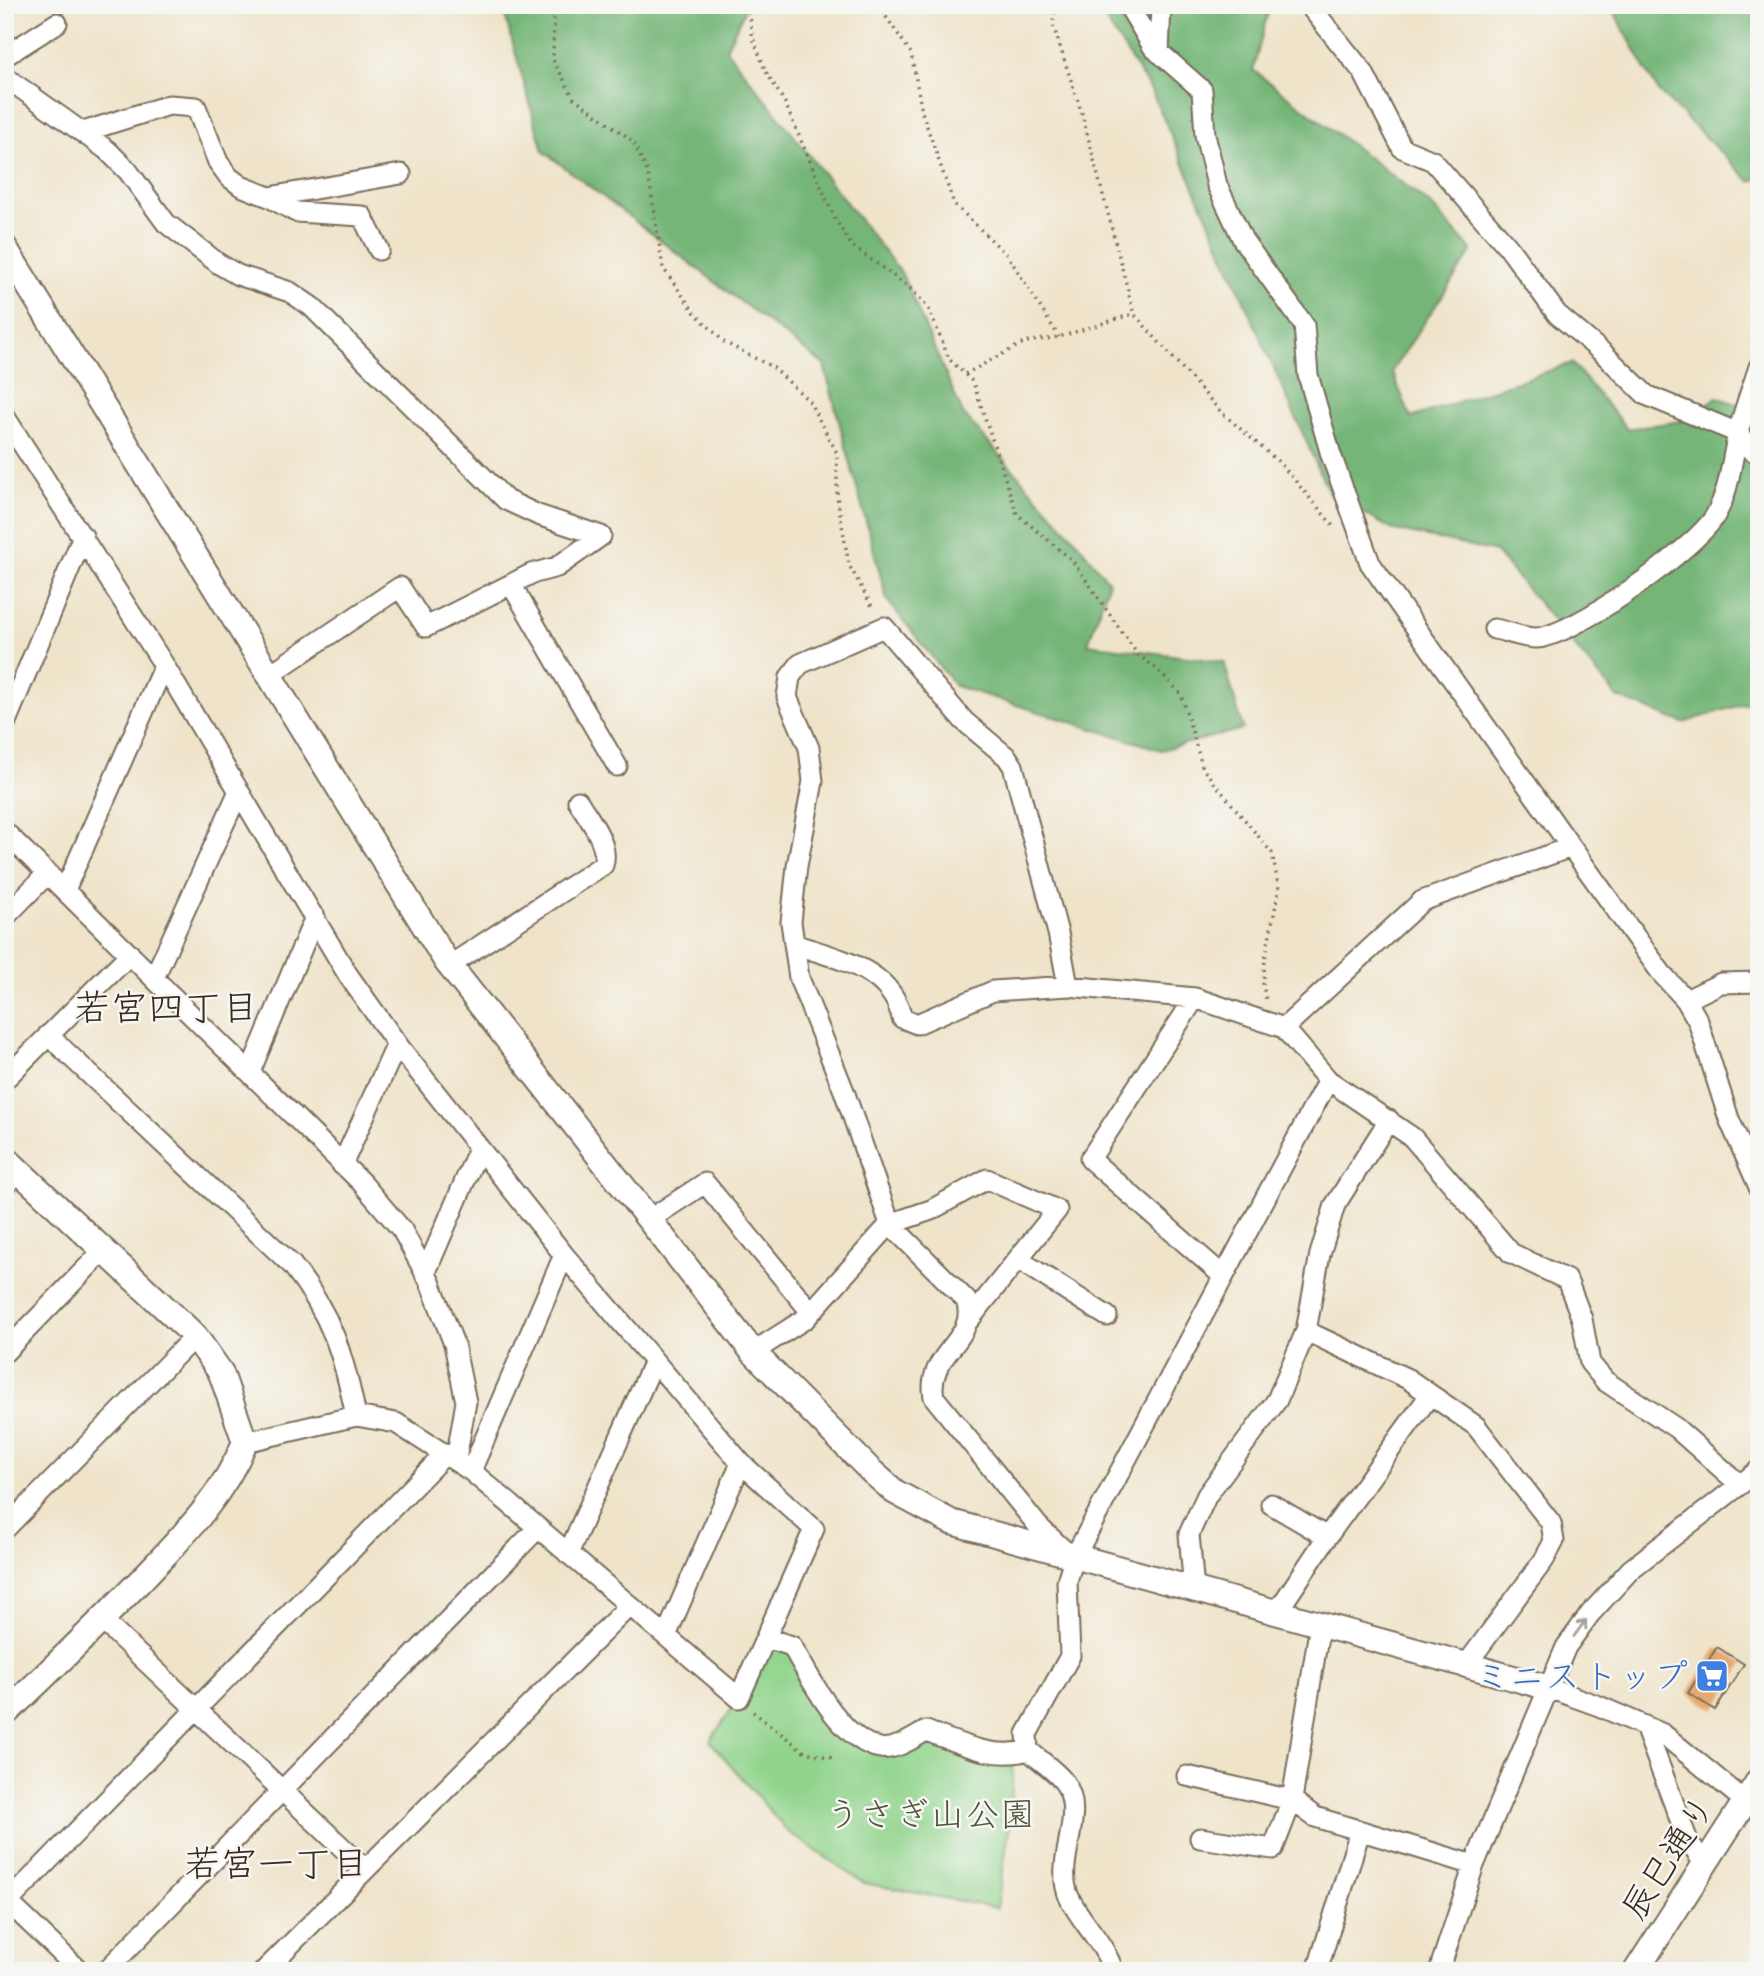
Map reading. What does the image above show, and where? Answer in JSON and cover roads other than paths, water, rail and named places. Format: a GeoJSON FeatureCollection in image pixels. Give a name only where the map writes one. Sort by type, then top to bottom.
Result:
{"type":"FeatureCollection","features":[{"type":"Feature","properties":{"kind":"street"},"geometry":{"type":"LineString","coordinates":[[1128,5],[1159,53],[1202,90],[1205,135],[1217,185],[1243,240],[1304,325],[1308,375],[1331,455],[1370,563],[1662,974],[1686,1000],[1699,1021],[1729,1119],[1759,1187]]}},
{"type":"Feature","properties":{"kind":"street"},"geometry":{"type":"LineString","coordinates":[[1159,53],[1161,5]]}},
{"type":"Feature","properties":{"kind":"street"},"geometry":{"type":"LineString","coordinates":[[1309,5],[1363,72],[1402,148],[1433,161],[1508,247],[1557,314],[1646,395],[1738,433],[1751,450],[1759,454]]}},
{"type":"Feature","properties":{"kind":"street"},"geometry":{"type":"LineString","coordinates":[[5,56],[57,23]]}},
{"type":"Feature","properties":{"kind":"street"},"geometry":{"type":"LineString","coordinates":[[5,77],[83,132],[128,171],[166,223],[219,264],[238,275],[290,292],[312,307],[506,500],[537,516],[601,536],[557,567],[531,574],[426,627],[400,587],[269,675]]}},
{"type":"Feature","properties":{"kind":"street"},"geometry":{"type":"LineString","coordinates":[[83,132],[169,105],[197,107],[218,162],[229,177],[241,186],[296,212],[362,216],[379,250]]}},
{"type":"Feature","properties":{"kind":"street"},"geometry":{"type":"LineString","coordinates":[[269,197],[401,174]]}},
{"type":"Feature","properties":{"kind":"street"},"geometry":{"type":"LineString","coordinates":[[5,248],[449,965],[753,1352],[845,1446],[895,1492],[951,1522],[1546,1687],[1663,1734],[1746,1802]]}},
{"type":"Feature","properties":{"kind":"street"},"geometry":{"type":"LineString","coordinates":[[1494,629],[1537,638],[1569,625],[1617,599],[1692,544],[1715,516],[1729,483],[1738,433],[1759,367]]}},
{"type":"Feature","properties":{"kind":"street"},"geometry":{"type":"LineString","coordinates":[[5,417],[164,665],[348,975],[397,1044],[564,1255],[654,1362],[741,1463],[814,1529],[739,1698],[458,1461],[396,1423],[356,1416],[245,1441]]}},
{"type":"Feature","properties":{"kind":"street"},"geometry":{"type":"LineString","coordinates":[[5,724],[83,536]]}},
{"type":"Feature","properties":{"kind":"street"},"geometry":{"type":"LineString","coordinates":[[511,584],[617,766]]}},
{"type":"Feature","properties":{"kind":"street"},"geometry":{"type":"LineString","coordinates":[[969,1320],[965,1300],[890,1224],[844,1091],[799,978],[791,922],[795,880],[813,781],[809,748],[787,697],[790,677],[800,664],[884,627],[964,721],[1007,757],[1013,766],[1058,933],[1068,986]]}},
{"type":"Feature","properties":{"kind":"street"},"geometry":{"type":"LineString","coordinates":[[65,890],[164,665]]}},
{"type":"Feature","properties":{"kind":"street"},"geometry":{"type":"LineString","coordinates":[[155,978],[239,791]]}},
{"type":"Feature","properties":{"kind":"street"},"geometry":{"type":"LineString","coordinates":[[449,965],[603,865],[606,857],[602,844],[578,801]]}},
{"type":"Feature","properties":{"kind":"street"},"geometry":{"type":"LineString","coordinates":[[5,832],[362,1183],[402,1230],[425,1273],[454,1344],[466,1402],[458,1461]]}},
{"type":"Feature","properties":{"kind":"street"},"geometry":{"type":"LineString","coordinates":[[1284,1028],[1422,901],[1571,847]]}},
{"type":"Feature","properties":{"kind":"street"},"geometry":{"type":"LineString","coordinates":[[5,917],[48,873]]}},
{"type":"Feature","properties":{"kind":"street"},"geometry":{"type":"LineString","coordinates":[[250,1072],[315,917]]}},
{"type":"Feature","properties":{"kind":"street"},"geometry":{"type":"LineString","coordinates":[[794,944],[874,974],[898,1001],[902,1018],[917,1024],[993,991],[1068,986],[1195,998],[1284,1028],[1328,1080],[1412,1137],[1511,1253],[1567,1280],[1582,1319],[1590,1363],[1605,1381],[1676,1428],[1739,1484]]}},
{"type":"Feature","properties":{"kind":"street"},"geometry":{"type":"LineString","coordinates":[[5,1079],[130,954]]}},
{"type":"Feature","properties":{"kind":"street"},"geometry":{"type":"LineString","coordinates":[[1686,1000],[1721,983],[1759,982]]}},
{"type":"Feature","properties":{"kind":"street"},"geometry":{"type":"LineString","coordinates":[[1195,998],[1090,1159],[1223,1276]]}},
{"type":"Feature","properties":{"kind":"street"},"geometry":{"type":"LineString","coordinates":[[48,1035],[292,1265],[316,1296],[343,1352],[356,1416]]}},
{"type":"Feature","properties":{"kind":"street"},"geometry":{"type":"LineString","coordinates":[[342,1166],[397,1044]]}},
{"type":"Feature","properties":{"kind":"street"},"geometry":{"type":"LineString","coordinates":[[1113,1971],[1109,1958],[1069,1896],[1063,1872],[1072,1815],[1069,1793],[1064,1782],[1028,1750],[1027,1734],[1070,1656],[1067,1581],[1074,1558],[1328,1080]]}},
{"type":"Feature","properties":{"kind":"street"},"geometry":{"type":"LineString","coordinates":[[1194,1590],[1189,1534],[1207,1495],[1276,1400],[1306,1331],[1320,1254],[1335,1205],[1389,1120]]}},
{"type":"Feature","properties":{"kind":"street"},"geometry":{"type":"LineString","coordinates":[[425,1273],[479,1148]]}},
{"type":"Feature","properties":{"kind":"street"},"geometry":{"type":"LineString","coordinates":[[8,1706],[102,1620],[193,1525],[232,1474],[245,1441],[221,1373],[195,1336],[10,1172]]}},
{"type":"Feature","properties":{"kind":"street"},"geometry":{"type":"LineString","coordinates":[[753,1352],[811,1312],[890,1224],[931,1210],[987,1179],[1057,1210],[941,1358],[931,1382],[934,1396],[1039,1527],[1074,1558]]}},
{"type":"Feature","properties":{"kind":"street"},"geometry":{"type":"LineString","coordinates":[[650,1219],[705,1184],[811,1312]]}},
{"type":"Feature","properties":{"kind":"street"},"geometry":{"type":"LineString","coordinates":[[5,1352],[102,1252]]}},
{"type":"Feature","properties":{"kind":"street"},"geometry":{"type":"LineString","coordinates":[[80,1971],[6,1902],[195,1709],[458,1461],[564,1255]]}},
{"type":"Feature","properties":{"kind":"street"},"geometry":{"type":"LineString","coordinates":[[1019,1260],[1107,1315]]}},
{"type":"Feature","properties":{"kind":"street"},"geometry":{"type":"LineString","coordinates":[[1306,1331],[1408,1380],[1476,1426],[1551,1522],[1554,1541],[1466,1665]]}},
{"type":"Feature","properties":{"kind":"street"},"geometry":{"type":"LineString","coordinates":[[5,1529],[195,1336]]}},
{"type":"Feature","properties":{"kind":"street"},"geometry":{"type":"LineString","coordinates":[[568,1554],[654,1362]]}},
{"type":"Feature","properties":{"kind":"street"},"geometry":{"type":"LineString","coordinates":[[1277,1612],[1326,1537],[1430,1395]]}},
{"type":"Feature","properties":{"kind":"street"},"geometry":{"type":"LineString","coordinates":[[666,1636],[741,1463]]}},
{"type":"Feature","properties":{"kind":"street"},"geometry":{"type":"LineString","coordinates":[[1439,1971],[1474,1865],[1546,1687],[1566,1647],[1590,1614],[1631,1569],[1759,1470]]}},
{"type":"Feature","properties":{"kind":"street"},"geometry":{"type":"LineString","coordinates":[[1271,1504],[1326,1537]]}},
{"type":"Feature","properties":{"kind":"street"},"geometry":{"type":"LineString","coordinates":[[106,1971],[538,1528]]}},
{"type":"Feature","properties":{"kind":"street"},"geometry":{"type":"LineString","coordinates":[[264,1971],[629,1606]]}},
{"type":"Feature","properties":{"kind":"street"},"geometry":{"type":"LineString","coordinates":[[102,1620],[365,1869]]}},
{"type":"Feature","properties":{"kind":"street"},"geometry":{"type":"LineString","coordinates":[[1200,1838],[1273,1849],[1292,1800],[1320,1624]]}},
{"type":"Feature","properties":{"kind":"street"},"geometry":{"type":"LineString","coordinates":[[766,1638],[792,1646],[821,1696],[858,1740],[882,1749],[905,1744],[926,1731],[983,1751],[1014,1755],[1028,1750]]}},
{"type":"Feature","properties":{"kind":"street"},"geometry":{"type":"LineString","coordinates":[[1645,1727],[1688,1841],[1704,1863]]}},
{"type":"Feature","properties":{"kind":"street"},"geometry":{"type":"LineString","coordinates":[[1187,1776],[1292,1800],[1315,1818],[1474,1865]]}},
{"type":"Feature","properties":{"kind":"street","name":"辰巳通り"},"geometry":{"type":"LineString","coordinates":[[1636,1971],[1759,1780]]}},
{"type":"Feature","properties":{"kind":"street"},"geometry":{"type":"LineString","coordinates":[[1317,1971],[1360,1832]]}},
{"type":"Feature","properties":{"kind":"place","name":"ミニストップ"},"geometry":{"type":"Point","coordinates":[1712,1676]}},
{"type":"Feature","properties":{"kind":"district","name":"若宮四丁目"},"geometry":{"type":"Point","coordinates":[166,1007]}},
{"type":"Feature","properties":{"kind":"district","name":"若宮一丁目"},"geometry":{"type":"Point","coordinates":[276,1863]}},
{"type":"Feature","properties":{"kind":"park label","name":"うさぎ山公園"},"geometry":{"type":"Point","coordinates":[930,1814]}}]}
